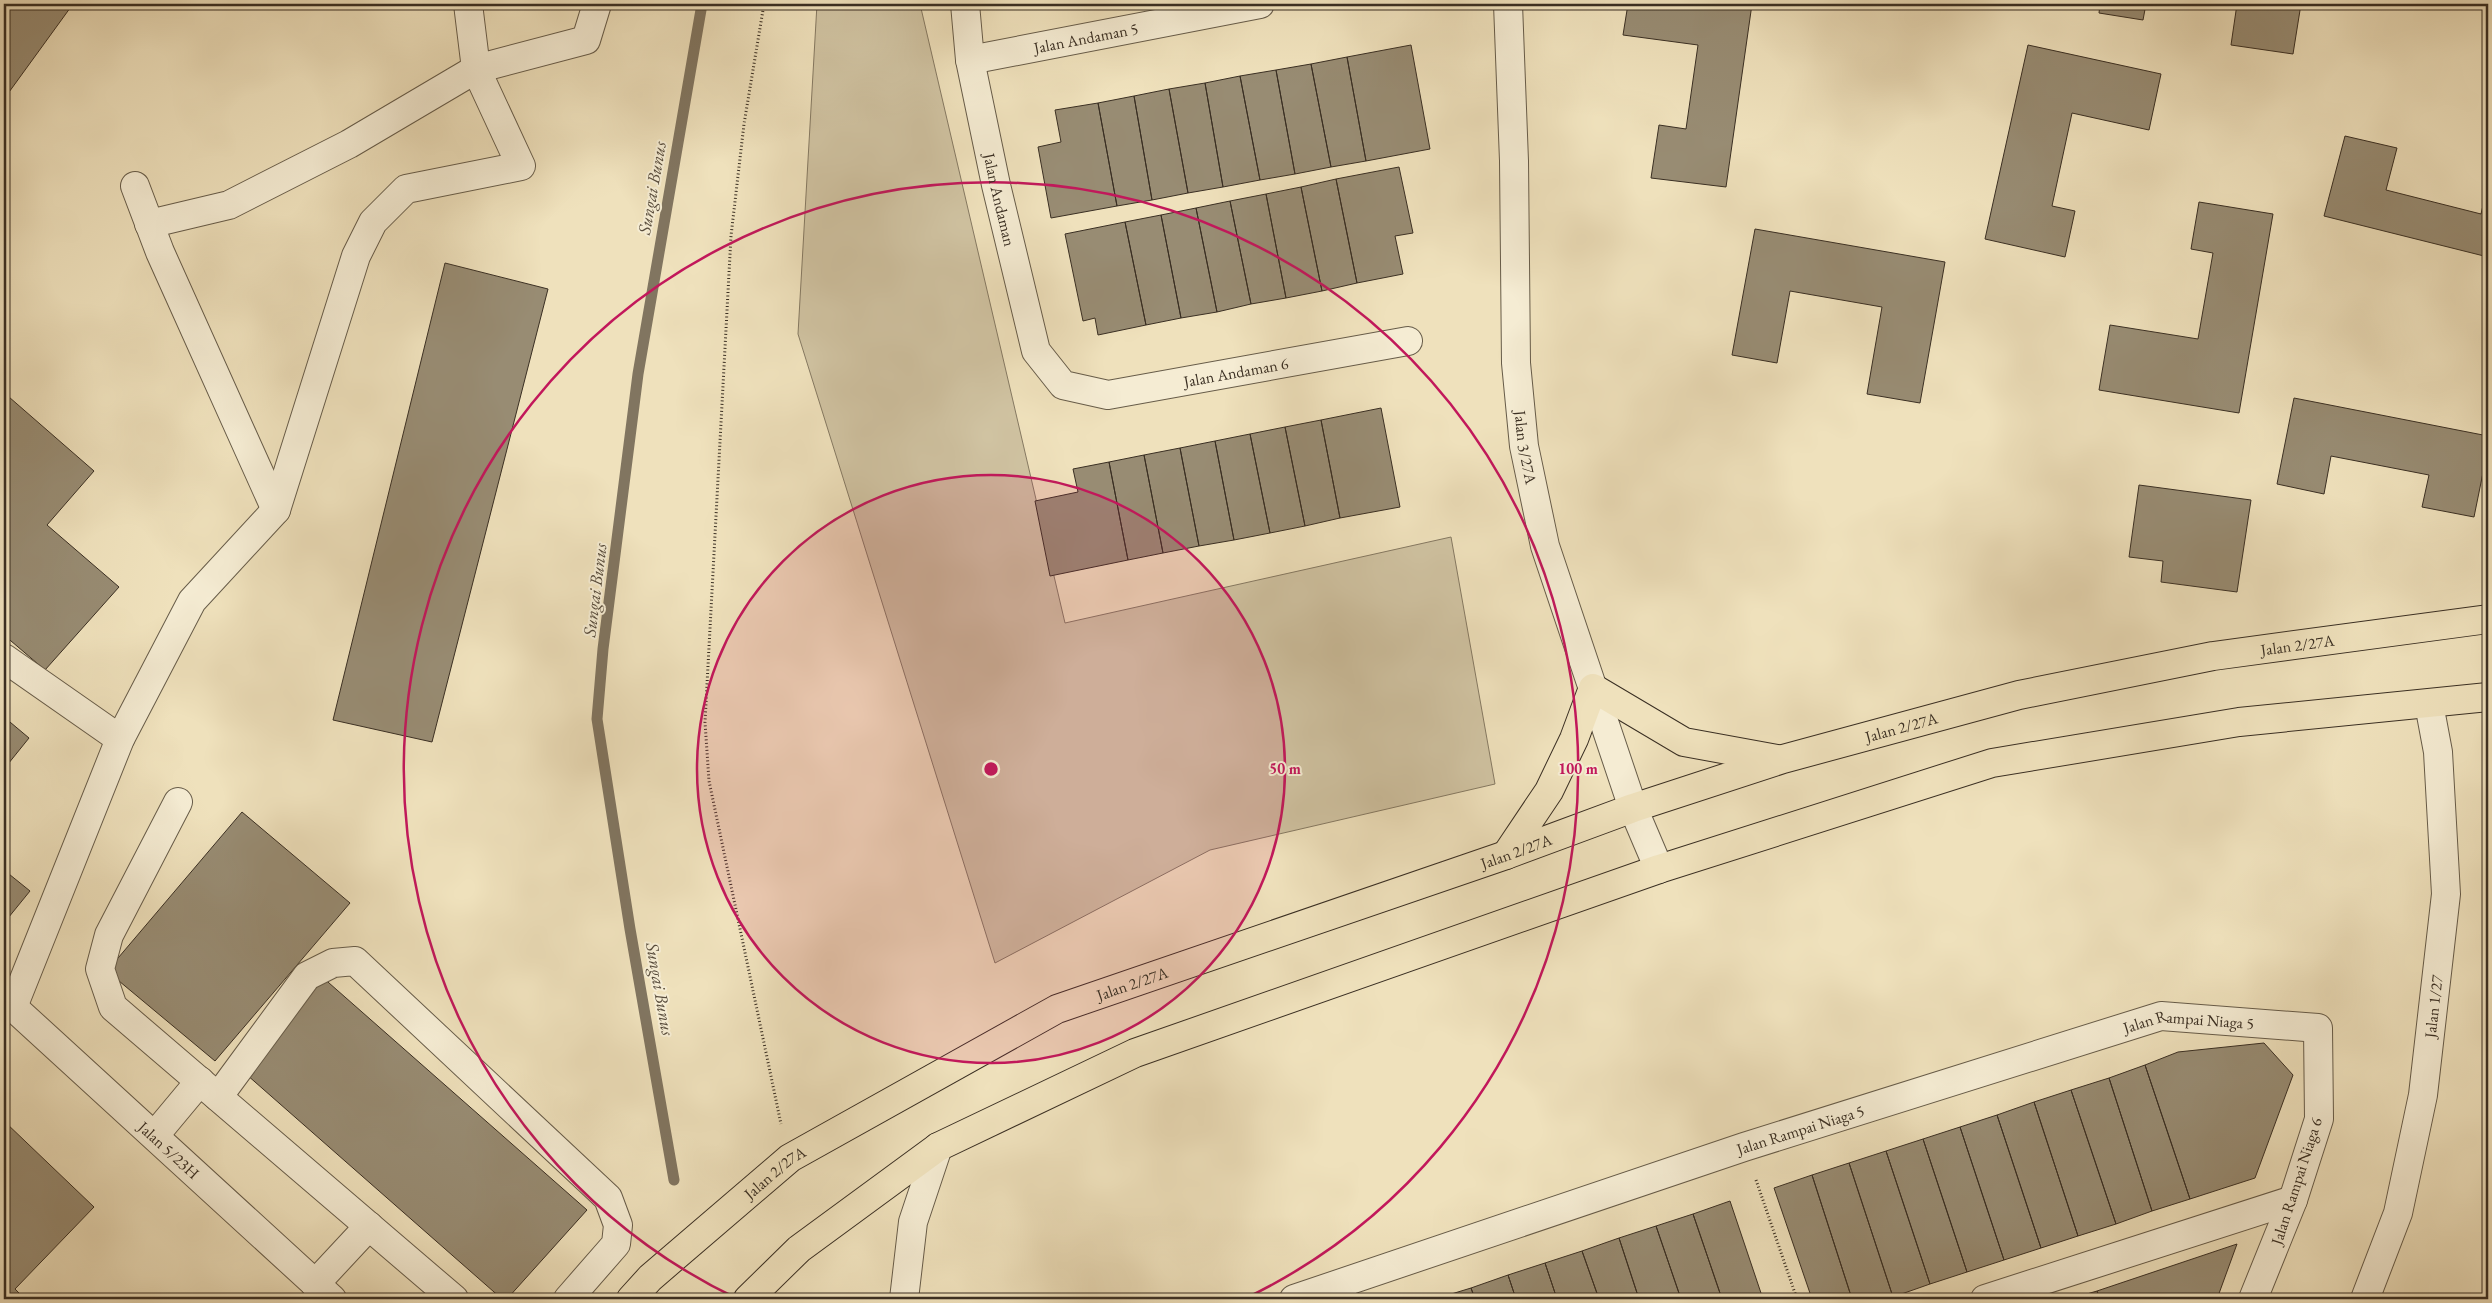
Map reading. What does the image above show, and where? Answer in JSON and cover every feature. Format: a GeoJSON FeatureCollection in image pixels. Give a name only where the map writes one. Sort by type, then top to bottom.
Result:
{"type":"FeatureCollection","features":[{"type":"Feature","properties":{"kind":"main road","name":"Jalan 2/27A"},"geometry":{"type":"LineString","coordinates":[[631,1299],[650,1278],[790,1158],[1057,1009],[1506,855],[1633,808],[1783,759],[2019,695],[2194,660],[2488,619]]}},
{"type":"Feature","properties":{"kind":"main road"},"geometry":{"type":"LineString","coordinates":[[1506,855],[1549,791],[1574,739],[1593,688],[1684,742],[1783,759]]}},
{"type":"Feature","properties":{"kind":"main road"},"geometry":{"type":"LineString","coordinates":[[748,1299],[799,1249],[938,1147],[1135,1053],[1659,869],[1992,763],[2238,722],[2488,697]]}},
{"type":"Feature","properties":{"kind":"street"},"geometry":{"type":"LineString","coordinates":[[8,1006],[120,739],[192,601],[276,510],[356,256],[372,222],[406,189],[521,166],[476,69],[468,4]]}},
{"type":"Feature","properties":{"kind":"street"},"geometry":{"type":"LineString","coordinates":[[149,224],[229,205],[349,144],[476,69],[586,40],[597,4]]}},
{"type":"Feature","properties":{"kind":"street","name":"Jalan Andaman"},"geometry":{"type":"LineString","coordinates":[[965,4],[970,60],[996,185],[1036,351],[1063,385]]}},
{"type":"Feature","properties":{"kind":"street","name":"Jalan Andaman 5"},"geometry":{"type":"LineString","coordinates":[[970,60],[1260,4]]}},
{"type":"Feature","properties":{"kind":"street","name":"Jalan 3/27A"},"geometry":{"type":"LineString","coordinates":[[1508,4],[1514,161],[1516,363],[1524,446],[1545,546],[1633,808],[1659,869]]}},
{"type":"Feature","properties":{"kind":"street"},"geometry":{"type":"LineString","coordinates":[[136,186],[149,224],[276,510]]}},
{"type":"Feature","properties":{"kind":"street","name":"Jalan Andaman 6"},"geometry":{"type":"LineString","coordinates":[[1063,385],[1108,395],[1408,341]]}},
{"type":"Feature","properties":{"kind":"street"},"geometry":{"type":"LineString","coordinates":[[4,658],[120,739]]}},
{"type":"Feature","properties":{"kind":"street","name":"Jalan 1/27"},"geometry":{"type":"LineString","coordinates":[[2365,1299],[2398,1213],[2422,1095],[2446,894],[2438,752],[2429,704]]}},
{"type":"Feature","properties":{"kind":"street"},"geometry":{"type":"LineString","coordinates":[[178,802],[108,935],[100,969],[113,1007],[454,1299]]}},
{"type":"Feature","properties":{"kind":"street"},"geometry":{"type":"LineString","coordinates":[[155,1135],[209,1089],[307,976],[333,964],[355,961],[608,1198],[618,1225],[616,1244],[568,1299]]}},
{"type":"Feature","properties":{"kind":"street","name":"Jalan 5/23H"},"geometry":{"type":"LineString","coordinates":[[8,1006],[155,1135],[324,1292]]}},
{"type":"Feature","properties":{"kind":"street","name":"Jalan Rampai Niaga 5"},"geometry":{"type":"LineString","coordinates":[[1294,1299],[1744,1146],[2161,1016],[2318,1028]]}},
{"type":"Feature","properties":{"kind":"street","name":"Jalan Rampai Niaga 6"},"geometry":{"type":"LineString","coordinates":[[2253,1299],[2293,1200],[2319,1118],[2318,1028]]}},
{"type":"Feature","properties":{"kind":"street"},"geometry":{"type":"LineString","coordinates":[[904,1299],[912,1222],[938,1147]]}},
{"type":"Feature","properties":{"kind":"street"},"geometry":{"type":"LineString","coordinates":[[1985,1299],[2293,1200]]}},
{"type":"Feature","properties":{"kind":"street"},"geometry":{"type":"LineString","coordinates":[[324,1292],[369,1226]]}},
{"type":"Feature","properties":{"kind":"path"},"geometry":{"type":"LineString","coordinates":[[764,4],[744,124],[731,236],[705,722],[710,781],[790,1158]]}},
{"type":"Feature","properties":{"kind":"path"},"geometry":{"type":"LineString","coordinates":[[1744,1146],[1797,1299]]}},
{"type":"Feature","properties":{"kind":"shaded area"},"geometry":{"type":"Polygon","coordinates":[[[817,4],[920,4],[1065,623],[1451,537],[1495,784],[1210,850],[995,963],[798,334],[817,4]]]}},
{"type":"Feature","properties":{"kind":"building"},"geometry":{"type":"Polygon","coordinates":[[[4,4],[73,4],[4,99],[4,4]]]}},
{"type":"Feature","properties":{"kind":"building"},"geometry":{"type":"Polygon","coordinates":[[[1628,4],[1752,4],[1726,187],[1651,178],[1659,125],[1686,129],[1698,45],[1623,35],[1628,4]]]}},
{"type":"Feature","properties":{"kind":"building"},"geometry":{"type":"Polygon","coordinates":[[[2100,4],[2146,4],[2143,20],[2099,13],[2100,4]]]}},
{"type":"Feature","properties":{"kind":"building"},"geometry":{"type":"Polygon","coordinates":[[[2237,4],[2301,4],[2293,54],[2231,45],[2237,4]]]}},
{"type":"Feature","properties":{"kind":"building"},"geometry":{"type":"Polygon","coordinates":[[[1411,45],[1430,149],[1366,161],[1347,57],[1411,45]]]}},
{"type":"Feature","properties":{"kind":"building"},"geometry":{"type":"Polygon","coordinates":[[[2028,45],[2161,74],[2149,130],[2072,113],[2052,206],[2075,211],[2065,257],[1985,239],[2028,45]]]}},
{"type":"Feature","properties":{"kind":"building"},"geometry":{"type":"Polygon","coordinates":[[[1347,57],[1366,161],[1331,167],[1311,64],[1347,57]]]}},
{"type":"Feature","properties":{"kind":"building"},"geometry":{"type":"Polygon","coordinates":[[[1311,64],[1331,167],[1295,174],[1276,70],[1311,64]]]}},
{"type":"Feature","properties":{"kind":"building"},"geometry":{"type":"Polygon","coordinates":[[[1276,70],[1295,174],[1260,180],[1240,76],[1276,70]]]}},
{"type":"Feature","properties":{"kind":"building"},"geometry":{"type":"Polygon","coordinates":[[[1240,76],[1260,180],[1223,187],[1205,83],[1240,76]]]}},
{"type":"Feature","properties":{"kind":"building"},"geometry":{"type":"Polygon","coordinates":[[[1205,83],[1223,187],[1188,193],[1169,89],[1205,83]]]}},
{"type":"Feature","properties":{"kind":"building"},"geometry":{"type":"Polygon","coordinates":[[[1169,89],[1188,193],[1152,200],[1134,96],[1169,89]]]}},
{"type":"Feature","properties":{"kind":"building"},"geometry":{"type":"Polygon","coordinates":[[[1134,96],[1152,200],[1117,206],[1098,103],[1134,96]]]}},
{"type":"Feature","properties":{"kind":"building"},"geometry":{"type":"Polygon","coordinates":[[[1098,103],[1117,206],[1051,218],[1038,147],[1061,142],[1055,110],[1098,103]]]}},
{"type":"Feature","properties":{"kind":"building"},"geometry":{"type":"Polygon","coordinates":[[[2345,136],[2397,148],[2386,190],[2481,214],[2488,184],[2488,257],[2324,216],[2345,136]]]}},
{"type":"Feature","properties":{"kind":"building"},"geometry":{"type":"Polygon","coordinates":[[[1399,167],[1413,233],[1395,236],[1403,274],[1357,283],[1336,179],[1399,167]]]}},
{"type":"Feature","properties":{"kind":"building"},"geometry":{"type":"Polygon","coordinates":[[[1336,179],[1357,283],[1322,291],[1301,187],[1336,179]]]}},
{"type":"Feature","properties":{"kind":"building"},"geometry":{"type":"Polygon","coordinates":[[[1301,187],[1322,291],[1286,298],[1266,194],[1301,187]]]}},
{"type":"Feature","properties":{"kind":"building"},"geometry":{"type":"Polygon","coordinates":[[[1266,194],[1286,298],[1251,304],[1230,201],[1266,194]]]}},
{"type":"Feature","properties":{"kind":"building"},"geometry":{"type":"Polygon","coordinates":[[[1230,201],[1251,304],[1217,312],[1196,208],[1230,201]]]}},
{"type":"Feature","properties":{"kind":"building"},"geometry":{"type":"Polygon","coordinates":[[[2199,202],[2273,214],[2239,413],[2099,390],[2110,325],[2198,339],[2213,253],[2191,249],[2199,202]]]}},
{"type":"Feature","properties":{"kind":"building"},"geometry":{"type":"Polygon","coordinates":[[[1196,208],[1217,312],[1181,318],[1161,215],[1196,208]]]}},
{"type":"Feature","properties":{"kind":"building"},"geometry":{"type":"Polygon","coordinates":[[[1161,215],[1181,318],[1146,325],[1125,222],[1161,215]]]}},
{"type":"Feature","properties":{"kind":"building"},"geometry":{"type":"Polygon","coordinates":[[[1125,222],[1146,325],[1098,335],[1095,318],[1083,321],[1065,234],[1125,222]]]}},
{"type":"Feature","properties":{"kind":"building"},"geometry":{"type":"Polygon","coordinates":[[[1755,229],[1945,262],[1920,403],[1867,394],[1882,307],[1790,291],[1777,363],[1732,355],[1755,229]]]}},
{"type":"Feature","properties":{"kind":"building"},"geometry":{"type":"Polygon","coordinates":[[[445,263],[548,289],[432,742],[333,720],[445,263]]]}},
{"type":"Feature","properties":{"kind":"building"},"geometry":{"type":"Polygon","coordinates":[[[9,397],[94,471],[47,525],[119,587],[45,670],[4,635],[4,402],[9,397]]]}},
{"type":"Feature","properties":{"kind":"building"},"geometry":{"type":"Polygon","coordinates":[[[2294,398],[2488,436],[2488,448],[2474,517],[2422,507],[2429,475],[2331,456],[2324,494],[2277,484],[2294,398]]]}},
{"type":"Feature","properties":{"kind":"building"},"geometry":{"type":"Polygon","coordinates":[[[1381,408],[1400,507],[1340,518],[1321,420],[1381,408]]]}},
{"type":"Feature","properties":{"kind":"building"},"geometry":{"type":"Polygon","coordinates":[[[1321,420],[1340,518],[1305,526],[1285,427],[1321,420]]]}},
{"type":"Feature","properties":{"kind":"building"},"geometry":{"type":"Polygon","coordinates":[[[1285,427],[1305,526],[1270,533],[1250,434],[1285,427]]]}},
{"type":"Feature","properties":{"kind":"building"},"geometry":{"type":"Polygon","coordinates":[[[1250,434],[1270,533],[1234,540],[1215,441],[1250,434]]]}},
{"type":"Feature","properties":{"kind":"building"},"geometry":{"type":"Polygon","coordinates":[[[1215,441],[1234,540],[1199,546],[1180,448],[1215,441]]]}},
{"type":"Feature","properties":{"kind":"building"},"geometry":{"type":"Polygon","coordinates":[[[1180,448],[1199,546],[1163,553],[1144,455],[1180,448]]]}},
{"type":"Feature","properties":{"kind":"building"},"geometry":{"type":"Polygon","coordinates":[[[1144,455],[1163,553],[1128,560],[1109,462],[1144,455]]]}},
{"type":"Feature","properties":{"kind":"building"},"geometry":{"type":"Polygon","coordinates":[[[1109,462],[1128,560],[1050,576],[1035,501],[1078,492],[1073,469],[1109,462]]]}},
{"type":"Feature","properties":{"kind":"building"},"geometry":{"type":"Polygon","coordinates":[[[2139,485],[2251,500],[2237,592],[2161,582],[2163,561],[2129,557],[2139,485]]]}},
{"type":"Feature","properties":{"kind":"building"},"geometry":{"type":"Polygon","coordinates":[[[4,717],[29,738],[4,769],[4,717]]]}},
{"type":"Feature","properties":{"kind":"building"},"geometry":{"type":"Polygon","coordinates":[[[242,812],[350,903],[215,1061],[107,971],[242,812]]]}},
{"type":"Feature","properties":{"kind":"building"},"geometry":{"type":"Polygon","coordinates":[[[4,870],[30,891],[4,923],[4,870]]]}},
{"type":"Feature","properties":{"kind":"building"},"geometry":{"type":"Polygon","coordinates":[[[312,968],[587,1210],[507,1299],[502,1299],[230,1060],[312,968]]]}},
{"type":"Feature","properties":{"kind":"building"},"geometry":{"type":"Polygon","coordinates":[[[2264,1043],[2293,1075],[2255,1178],[2190,1199],[2145,1065],[2178,1052],[2264,1043]]]}},
{"type":"Feature","properties":{"kind":"building"},"geometry":{"type":"Polygon","coordinates":[[[2145,1065],[2190,1199],[2152,1211],[2109,1078],[2145,1065]]]}},
{"type":"Feature","properties":{"kind":"building"},"geometry":{"type":"Polygon","coordinates":[[[2109,1078],[2152,1211],[2116,1224],[2071,1090],[2109,1078]]]}},
{"type":"Feature","properties":{"kind":"building"},"geometry":{"type":"Polygon","coordinates":[[[2071,1090],[2116,1224],[2078,1236],[2034,1102],[2071,1090]]]}},
{"type":"Feature","properties":{"kind":"building"},"geometry":{"type":"Polygon","coordinates":[[[2034,1102],[2078,1236],[2041,1248],[1997,1115],[2034,1102]]]}},
{"type":"Feature","properties":{"kind":"building"},"geometry":{"type":"Polygon","coordinates":[[[1997,1115],[2041,1248],[2004,1260],[1960,1127],[1997,1115]]]}},
{"type":"Feature","properties":{"kind":"building"},"geometry":{"type":"Polygon","coordinates":[[[4,1121],[94,1207],[15,1289],[25,1299],[4,1299],[4,1121]]]}},
{"type":"Feature","properties":{"kind":"building"},"geometry":{"type":"Polygon","coordinates":[[[1960,1127],[2004,1260],[1967,1272],[1923,1139],[1960,1127]]]}},
{"type":"Feature","properties":{"kind":"building"},"geometry":{"type":"Polygon","coordinates":[[[1923,1139],[1967,1272],[1930,1284],[1886,1151],[1923,1139]]]}},
{"type":"Feature","properties":{"kind":"building"},"geometry":{"type":"Polygon","coordinates":[[[1886,1151],[1930,1284],[1893,1297],[1849,1163],[1886,1151]]]}},
{"type":"Feature","properties":{"kind":"building"},"geometry":{"type":"Polygon","coordinates":[[[1849,1163],[1893,1297],[1885,1299],[1852,1299],[1812,1175],[1849,1163]]]}},
{"type":"Feature","properties":{"kind":"building"},"geometry":{"type":"Polygon","coordinates":[[[1812,1175],[1852,1299],[1812,1299],[1774,1188],[1812,1175]]]}},
{"type":"Feature","properties":{"kind":"building"},"geometry":{"type":"Polygon","coordinates":[[[1730,1201],[1763,1299],[1722,1299],[1693,1214],[1730,1201]]]}},
{"type":"Feature","properties":{"kind":"building"},"geometry":{"type":"Polygon","coordinates":[[[1693,1214],[1722,1299],[1681,1299],[1656,1226],[1693,1214]]]}},
{"type":"Feature","properties":{"kind":"building"},"geometry":{"type":"Polygon","coordinates":[[[1656,1226],[1681,1299],[1639,1299],[1619,1238],[1656,1226]]]}},
{"type":"Feature","properties":{"kind":"building"},"geometry":{"type":"Polygon","coordinates":[[[1619,1238],[1639,1299],[1599,1299],[1582,1251],[1619,1238]]]}},
{"type":"Feature","properties":{"kind":"building"},"geometry":{"type":"Polygon","coordinates":[[[2237,1244],[2217,1299],[2100,1299],[2097,1291],[2237,1244]]]}},
{"type":"Feature","properties":{"kind":"building"},"geometry":{"type":"Polygon","coordinates":[[[1582,1251],[1599,1299],[1557,1299],[1545,1263],[1582,1251]]]}},
{"type":"Feature","properties":{"kind":"building"},"geometry":{"type":"Polygon","coordinates":[[[1545,1263],[1557,1299],[1516,1299],[1508,1275],[1545,1263]]]}},
{"type":"Feature","properties":{"kind":"building"},"geometry":{"type":"Polygon","coordinates":[[[1508,1275],[1516,1299],[1475,1299],[1471,1288],[1508,1275]]]}},
{"type":"Feature","properties":{"kind":"building"},"geometry":{"type":"Polygon","coordinates":[[[1471,1288],[1475,1299],[1435,1299],[1471,1288]]]}},
{"type":"Feature","properties":{"kind":"building"},"geometry":{"type":"Polygon","coordinates":[[[2097,1291],[2100,1299],[2070,1299],[2097,1291]]]}},
{"type":"Feature","properties":{"kind":"waterway","name":"Sungai Bunus"},"geometry":{"type":"LineString","coordinates":[[674,1180],[630,929],[597,719],[603,649],[638,374],[702,4]]}}]}
